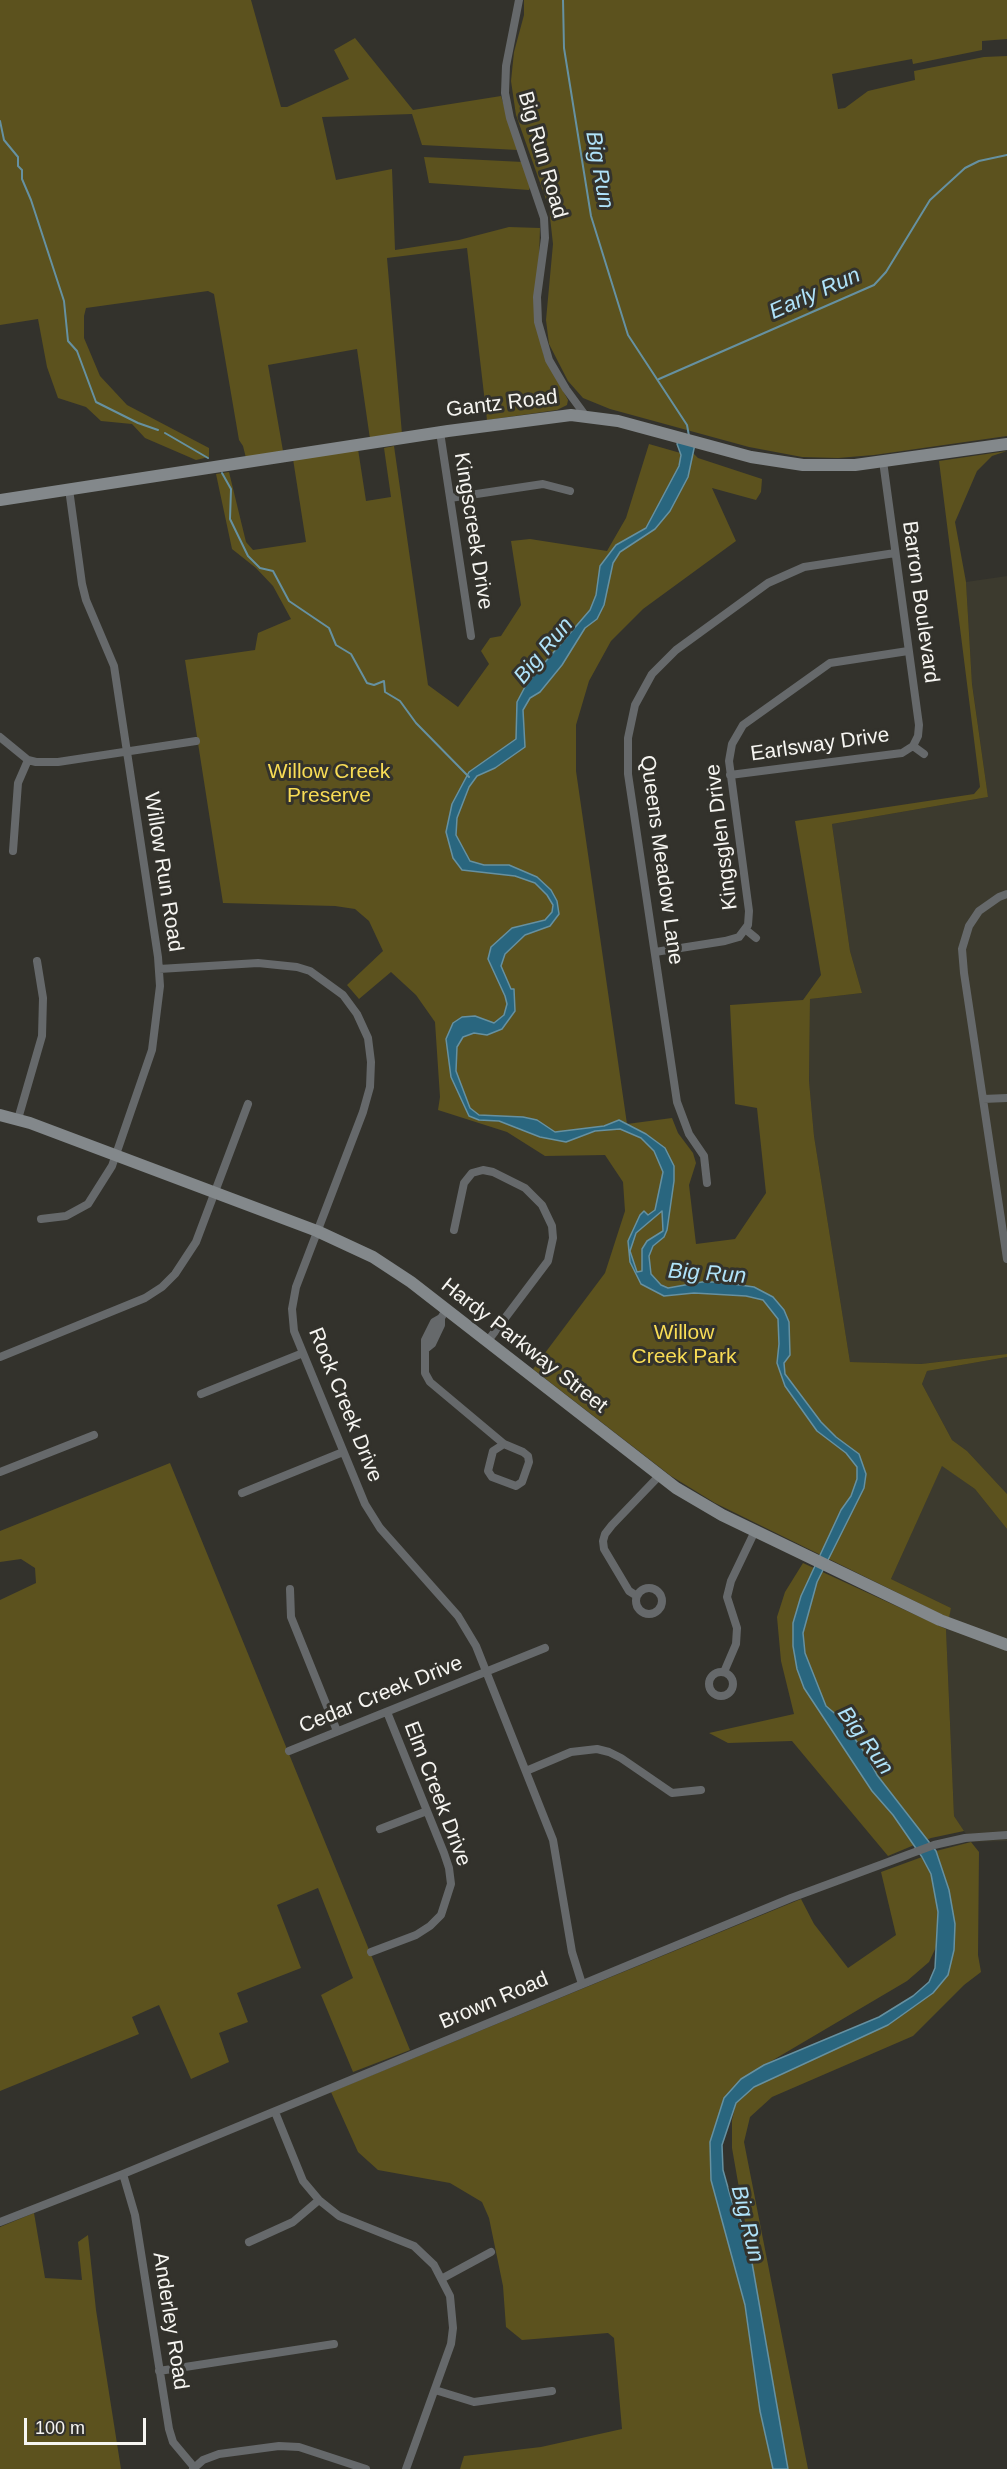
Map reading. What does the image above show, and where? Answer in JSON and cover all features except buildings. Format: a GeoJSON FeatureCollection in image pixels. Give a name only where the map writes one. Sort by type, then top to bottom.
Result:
{"type":"FeatureCollection","features":[{"type":"Feature","properties":{"kind":"main road","name":"Gantz Road"},"geometry":{"type":"LineString","coordinates":[[0,500],[529,419],[585,415],[618,421],[751,457],[788,463],[829,465],[884,461],[1007,444]]}},
{"type":"Feature","properties":{"kind":"main road","name":"Hardy Parkway Street"},"geometry":{"type":"LineString","coordinates":[[0,1115],[18,1119],[115,1155],[357,1248],[388,1265],[444,1314],[488,1342],[659,1476],[691,1497],[754,1531],[940,1620],[1007,1645]]}},
{"type":"Feature","properties":{"kind":"street","name":"Big Run Road"},"geometry":{"type":"LineString","coordinates":[[519,0],[504,86],[510,118],[544,218],[545,238],[537,297],[538,322],[541,340],[549,360],[585,415]]}},
{"type":"Feature","properties":{"kind":"street","name":"Kingscreek Drive"},"geometry":{"type":"LineString","coordinates":[[440,432],[471,636]]}},
{"type":"Feature","properties":{"kind":"street","name":"Barron Boulevard"},"geometry":{"type":"LineString","coordinates":[[884,461],[919,725],[918,736],[913,746]]}},
{"type":"Feature","properties":{"kind":"street"},"geometry":{"type":"LineString","coordinates":[[450,498],[543,484],[570,490]]}},
{"type":"Feature","properties":{"kind":"street","name":"Willow Run Road"},"geometry":{"type":"LineString","coordinates":[[41,1219],[66,1216],[88,1204],[112,1166],[154,1043],[160,986],[114,666],[86,600],[69,489]]}},
{"type":"Feature","properties":{"kind":"street","name":"Queens Meadow Lane"},"geometry":{"type":"LineString","coordinates":[[707,1183],[704,1156],[689,1134],[677,1102],[628,774],[627,738],[635,705],[652,674],[676,650],[754,592],[785,574],[827,562],[895,553]]}},
{"type":"Feature","properties":{"kind":"street","name":"Kingsglen Drive"},"geometry":{"type":"LineString","coordinates":[[655,952],[725,942],[739,937],[745,929],[749,911],[730,775],[730,752],[743,725],[822,667],[842,660],[908,651]]}},
{"type":"Feature","properties":{"kind":"street"},"geometry":{"type":"LineString","coordinates":[[0,737],[28,760],[58,762],[196,741]]}},
{"type":"Feature","properties":{"kind":"street"},"geometry":{"type":"LineString","coordinates":[[913,746],[924,754]]}},
{"type":"Feature","properties":{"kind":"street","name":"Earlsway Drive"},"geometry":{"type":"LineString","coordinates":[[730,775],[902,753],[913,746]]}},
{"type":"Feature","properties":{"kind":"street"},"geometry":{"type":"LineString","coordinates":[[13,851],[18,783],[28,760]]}},
{"type":"Feature","properties":{"kind":"street"},"geometry":{"type":"LineString","coordinates":[[1007,894],[979,911],[969,926],[962,949],[963,973],[1007,1259]]}},
{"type":"Feature","properties":{"kind":"street"},"geometry":{"type":"LineString","coordinates":[[745,929],[756,938]]}},
{"type":"Feature","properties":{"kind":"street"},"geometry":{"type":"LineString","coordinates":[[18,1119],[43,1026],[43,998],[37,961]]}},
{"type":"Feature","properties":{"kind":"street","name":"Rock Creek Drive"},"geometry":{"type":"LineString","coordinates":[[159,969],[265,963],[297,967],[310,971],[331,985],[343,995],[357,1014],[370,1050],[370,1088],[363,1112],[296,1287],[292,1309],[294,1331],[365,1504],[380,1528],[458,1616],[476,1646],[553,1840],[572,1952],[582,1984]]}},
{"type":"Feature","properties":{"kind":"street"},"geometry":{"type":"LineString","coordinates":[[983,1099],[1007,1098]]}},
{"type":"Feature","properties":{"kind":"street"},"geometry":{"type":"LineString","coordinates":[[0,1357],[145,1298],[162,1287],[188,1258],[249,1104]]}},
{"type":"Feature","properties":{"kind":"street"},"geometry":{"type":"LineString","coordinates":[[454,1230],[464,1183],[472,1173],[483,1170],[493,1172],[525,1188],[542,1205],[552,1226],[553,1238],[548,1261],[488,1342]]}},
{"type":"Feature","properties":{"kind":"street"},"geometry":{"type":"LineString","coordinates":[[444,1314],[434,1322],[425,1340],[427,1348],[423,1364],[430,1382],[504,1444],[528,1456],[529,1462],[522,1482],[516,1486],[492,1477],[489,1471],[493,1451],[504,1444]]}},
{"type":"Feature","properties":{"kind":"street"},"geometry":{"type":"LineString","coordinates":[[201,1394],[303,1353]]}},
{"type":"Feature","properties":{"kind":"street"},"geometry":{"type":"LineString","coordinates":[[0,1472],[94,1435]]}},
{"type":"Feature","properties":{"kind":"street"},"geometry":{"type":"LineString","coordinates":[[242,1493],[343,1452]]}},
{"type":"Feature","properties":{"kind":"street"},"geometry":{"type":"LineString","coordinates":[[637,1596],[629,1591],[604,1549],[603,1541],[612,1525],[659,1476]]}},
{"type":"Feature","properties":{"kind":"street"},"geometry":{"type":"LineString","coordinates":[[724,1672],[737,1636],[737,1628],[727,1597],[731,1581],[754,1531]]}},
{"type":"Feature","properties":{"kind":"street"},"geometry":{"type":"LineString","coordinates":[[290,1589],[291,1617],[338,1731]]}},
{"type":"Feature","properties":{"kind":"street","name":"Cedar Creek Drive"},"geometry":{"type":"LineString","coordinates":[[289,1751],[545,1648]]}},
{"type":"Feature","properties":{"kind":"street","name":"Elm Creek Drive"},"geometry":{"type":"LineString","coordinates":[[371,1952],[416,1935],[430,1926],[441,1915],[451,1884],[449,1868],[387,1712]]}},
{"type":"Feature","properties":{"kind":"street"},"geometry":{"type":"LineString","coordinates":[[526,1771],[571,1752],[597,1749],[621,1758],[672,1793],[701,1790]]}},
{"type":"Feature","properties":{"kind":"street"},"geometry":{"type":"LineString","coordinates":[[380,1829],[427,1811]]}},
{"type":"Feature","properties":{"kind":"street","name":"Brown Road"},"geometry":{"type":"LineString","coordinates":[[0,2222],[123,2174],[791,1898],[934,1845],[965,1838],[1007,1835]]}},
{"type":"Feature","properties":{"kind":"street"},"geometry":{"type":"LineString","coordinates":[[274,2112],[303,2181],[319,2199],[339,2216],[414,2246],[434,2265],[443,2278],[450,2296],[453,2328],[451,2344],[406,2469]]}},
{"type":"Feature","properties":{"kind":"street","name":"Anderley Road"},"geometry":{"type":"LineString","coordinates":[[123,2174],[135,2215],[159,2371],[173,2442],[194,2468]]}},
{"type":"Feature","properties":{"kind":"street"},"geometry":{"type":"LineString","coordinates":[[249,2242],[293,2222],[319,2199]]}},
{"type":"Feature","properties":{"kind":"street"},"geometry":{"type":"LineString","coordinates":[[443,2278],[491,2252]]}},
{"type":"Feature","properties":{"kind":"street"},"geometry":{"type":"LineString","coordinates":[[159,2371],[334,2344]]}},
{"type":"Feature","properties":{"kind":"street"},"geometry":{"type":"LineString","coordinates":[[435,2390],[474,2402],[552,2391]]}},
{"type":"Feature","properties":{"kind":"street"},"geometry":{"type":"LineString","coordinates":[[194,2468],[203,2460],[219,2454],[279,2446],[298,2447],[366,2469]]}},
{"type":"Feature","properties":{"kind":"shaded area"},"geometry":{"type":"Polygon","coordinates":[[[1007,576],[1007,1354],[921,1364],[850,1362],[814,1136],[809,1081],[810,999],[862,993],[850,951],[832,824],[988,797],[972,683],[966,582],[1007,576]]]}},
{"type":"Feature","properties":{"kind":"shaded area"},"geometry":{"type":"Polygon","coordinates":[[[1007,1357],[1007,1494],[967,1451],[952,1440],[922,1384],[927,1371],[1007,1357]]]}},
{"type":"Feature","properties":{"kind":"shaded area"},"geometry":{"type":"Polygon","coordinates":[[[942,1465],[975,1489],[1007,1529],[1007,1841],[971,1842],[954,1816],[946,1629],[951,1608],[891,1579],[942,1465]]]}},
{"type":"Feature","properties":{"kind":"green space"},"geometry":{"type":"Polygon","coordinates":[[[0,0],[251,0],[281,107],[287,107],[349,79],[334,50],[355,38],[413,110],[501,96],[518,150],[422,145],[412,114],[322,117],[336,180],[392,169],[395,250],[459,240],[509,227],[540,228],[537,322],[544,356],[568,400],[567,405],[557,410],[487,420],[467,248],[387,258],[402,434],[370,439],[357,349],[268,365],[283,451],[246,458],[239,440],[214,294],[208,291],[86,308],[84,338],[100,376],[127,405],[209,448],[209,457],[196,460],[145,438],[132,424],[101,421],[86,407],[58,398],[47,367],[38,319],[0,325],[0,0]]]}},
{"type":"Feature","properties":{"kind":"green space"},"geometry":{"type":"Polygon","coordinates":[[[524,0],[1007,0],[1007,39],[982,41],[982,50],[913,64],[912,59],[832,74],[838,109],[845,108],[868,91],[915,80],[914,71],[984,57],[1007,56],[1007,436],[874,455],[838,458],[802,457],[749,447],[610,409],[583,398],[568,381],[549,344],[546,320],[553,244],[549,208],[516,115],[511,81],[514,52],[524,15],[524,0]]]}},
{"type":"Feature","properties":{"kind":"green space"},"geometry":{"type":"Polygon","coordinates":[[[424,157],[523,162],[531,185],[529,190],[429,183],[424,157]]]}},
{"type":"Feature","properties":{"kind":"green space"},"geometry":{"type":"Polygon","coordinates":[[[649,444],[691,456],[693,453],[698,458],[762,479],[761,492],[756,500],[712,488],[736,541],[643,609],[611,641],[589,681],[576,725],[576,771],[627,1124],[672,1118],[678,1133],[693,1153],[696,1163],[689,1185],[696,1244],[735,1239],[766,1193],[757,1108],[735,1104],[730,1005],[803,1000],[821,975],[795,821],[974,794],[980,787],[939,461],[1007,451],[992,456],[977,471],[955,522],[966,582],[972,684],[988,797],[832,824],[850,951],[862,993],[810,999],[809,1081],[814,1136],[850,1362],[921,1364],[1007,1354],[1007,1357],[927,1371],[922,1384],[952,1440],[967,1451],[1007,1494],[1007,1529],[975,1489],[942,1466],[891,1579],[951,1608],[949,1618],[715,1503],[671,1476],[533,1369],[605,1273],[625,1211],[623,1182],[605,1155],[545,1156],[507,1132],[438,1110],[440,1097],[435,1022],[416,995],[391,972],[359,999],[347,985],[383,951],[369,921],[355,909],[335,906],[223,903],[185,660],[255,650],[258,633],[291,619],[273,586],[256,568],[232,549],[216,474],[229,472],[246,542],[253,550],[306,542],[293,459],[358,449],[366,501],[391,497],[384,448],[394,446],[428,685],[458,707],[489,664],[481,651],[490,638],[501,636],[521,605],[511,541],[530,539],[607,551],[626,518],[649,444]]]}},
{"type":"Feature","properties":{"kind":"green space"},"geometry":{"type":"Polygon","coordinates":[[[170,1463],[410,2050],[353,2072],[321,1995],[353,1978],[318,1888],[277,1905],[301,1968],[237,1993],[248,2022],[219,2033],[229,2062],[191,2079],[159,2005],[132,2017],[139,2034],[0,2091],[0,1600],[36,1583],[35,1568],[21,1559],[0,1562],[0,1531],[170,1463]]]}},
{"type":"Feature","properties":{"kind":"green space"},"geometry":{"type":"Polygon","coordinates":[[[803,1563],[946,1629],[954,1816],[964,1831],[931,1838],[888,1856],[792,1741],[728,1743],[709,1733],[794,1714],[781,1661],[777,1617],[785,1592],[803,1563]]]}},
{"type":"Feature","properties":{"kind":"green space"},"geometry":{"type":"Polygon","coordinates":[[[971,1842],[979,1852],[978,1955],[981,1972],[964,1985],[913,2036],[772,2097],[750,2117],[744,2142],[808,2469],[788,2469],[732,2148],[732,2120],[736,2103],[754,2087],[888,2025],[933,1993],[948,1975],[949,1890],[936,1851],[971,1842]]]}},
{"type":"Feature","properties":{"kind":"green space"},"geometry":{"type":"Polygon","coordinates":[[[922,1857],[931,1874],[938,1912],[937,1945],[929,1962],[907,1981],[741,2079],[724,2099],[710,2142],[711,2180],[745,2305],[760,2411],[773,2469],[460,2469],[464,2456],[541,2447],[622,2429],[614,2338],[608,2333],[522,2340],[506,2327],[503,2286],[489,2218],[482,2202],[450,2183],[378,2170],[358,2152],[331,2092],[801,1899],[814,1924],[848,1968],[896,1935],[881,1872],[922,1857]]]}},
{"type":"Feature","properties":{"kind":"green space"},"geometry":{"type":"Polygon","coordinates":[[[34,2213],[45,2278],[82,2280],[78,2242],[88,2235],[96,2310],[121,2469],[0,2469],[0,2227],[34,2213]]]}},
{"type":"Feature","properties":{"kind":"water"},"geometry":{"type":"Polygon","coordinates":[[[680,439],[695,444],[688,477],[670,511],[655,529],[620,552],[613,563],[604,605],[597,619],[585,628],[562,665],[540,692],[530,698],[523,710],[525,747],[495,768],[477,776],[469,787],[457,818],[456,835],[470,861],[484,865],[509,865],[537,877],[551,890],[557,901],[559,914],[550,926],[525,935],[505,954],[501,966],[511,989],[514,989],[515,1011],[502,1029],[487,1035],[474,1033],[463,1037],[457,1047],[456,1071],[470,1108],[479,1115],[537,1120],[555,1132],[604,1126],[619,1120],[646,1134],[665,1148],[674,1166],[674,1181],[667,1230],[664,1237],[653,1246],[649,1256],[651,1274],[661,1285],[668,1288],[702,1282],[719,1282],[754,1287],[773,1297],[784,1310],[789,1322],[790,1355],[784,1363],[785,1374],[821,1422],[836,1437],[859,1454],[866,1474],[864,1488],[817,1582],[803,1633],[805,1653],[826,1706],[839,1717],[865,1753],[877,1775],[936,1851],[949,1890],[955,1924],[954,1950],[948,1975],[933,1993],[888,2025],[754,2087],[736,2103],[722,2145],[723,2170],[732,2202],[747,2234],[788,2469],[773,2469],[760,2411],[745,2305],[711,2180],[710,2142],[724,2098],[741,2079],[764,2065],[879,2017],[913,1996],[929,1982],[935,1968],[938,1912],[931,1874],[922,1857],[893,1815],[872,1791],[804,1688],[797,1669],[793,1646],[793,1623],[801,1596],[841,1510],[851,1496],[857,1479],[857,1467],[846,1453],[817,1431],[785,1386],[777,1363],[778,1319],[763,1300],[746,1296],[694,1293],[664,1296],[641,1284],[630,1262],[628,1241],[640,1215],[644,1211],[648,1215],[655,1210],[663,1172],[654,1151],[641,1138],[620,1129],[595,1131],[566,1142],[540,1137],[499,1121],[479,1120],[469,1116],[451,1077],[446,1039],[453,1023],[462,1017],[475,1016],[494,1023],[504,1015],[507,1004],[505,996],[488,959],[491,947],[512,928],[545,920],[552,912],[553,905],[535,883],[515,876],[462,870],[453,858],[446,832],[452,804],[469,772],[516,739],[517,702],[527,683],[590,610],[596,595],[600,566],[616,545],[646,528],[679,466],[681,455],[677,444],[680,439]],[[662,1211],[636,1233],[630,1251],[637,1272],[642,1271],[642,1249],[647,1241],[663,1231],[662,1211]]]}},
{"type":"Feature","properties":{"kind":"waterway","name":"Big Run"},"geometry":{"type":"LineString","coordinates":[[563,0],[564,48],[591,216],[628,335],[687,425],[689,436]]}},
{"type":"Feature","properties":{"kind":"waterway"},"geometry":{"type":"LineString","coordinates":[[0,121],[4,140],[18,157],[22,179],[64,301],[68,341],[77,351],[96,402],[138,423],[158,430]]}},
{"type":"Feature","properties":{"kind":"waterway","name":"Early Run"},"geometry":{"type":"LineString","coordinates":[[659,379],[874,285],[886,272],[930,200],[965,168],[979,161],[1007,155]]}},
{"type":"Feature","properties":{"kind":"waterway"},"geometry":{"type":"LineString","coordinates":[[165,433],[208,458]]}},
{"type":"Feature","properties":{"kind":"waterway"},"geometry":{"type":"LineString","coordinates":[[222,473],[231,489],[230,519],[248,556],[260,568],[273,571],[289,601],[329,628],[336,645],[351,654],[367,683],[374,685],[384,681],[385,692],[400,701],[416,723],[469,777]]}},
{"type":"Feature","properties":{"kind":"park label","name":"Willow Creek Preserve"},"geometry":{"type":"Point","coordinates":[329,784]}},
{"type":"Feature","properties":{"kind":"park label","name":"Willow Creek Park"},"geometry":{"type":"Point","coordinates":[684,1345]}}]}
